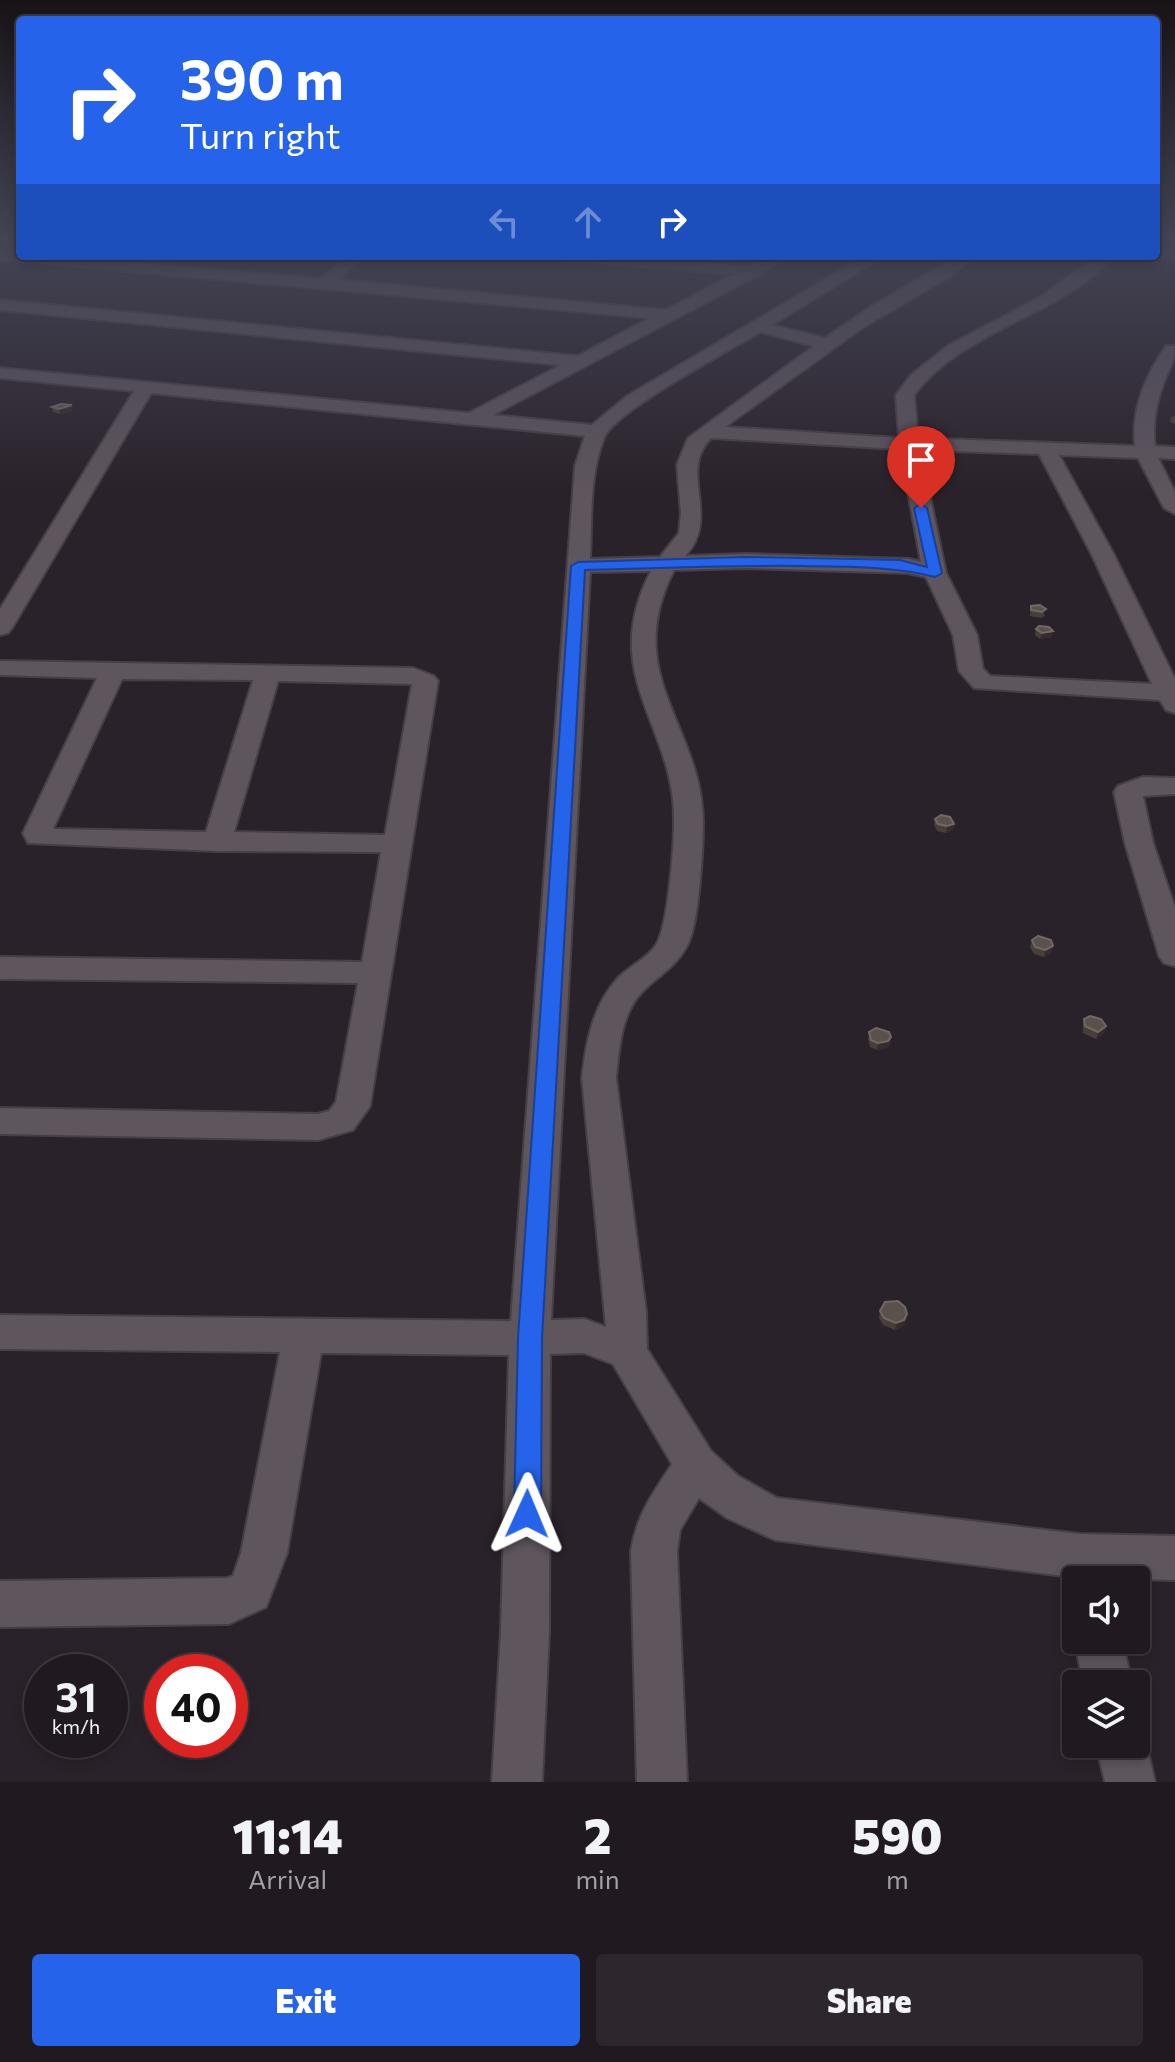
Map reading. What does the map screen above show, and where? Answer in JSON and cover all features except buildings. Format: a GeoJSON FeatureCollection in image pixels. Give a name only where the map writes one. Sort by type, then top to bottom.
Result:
{"type":"FeatureCollection","features":[{"type":"Feature","properties":{"kind":"street"},"geometry":{"type":"LineString","coordinates":[[207,325],[584,362]]}},
{"type":"Feature","properties":{"kind":"street"},"geometry":{"type":"LineString","coordinates":[[472,419],[652,325]]}},
{"type":"Feature","properties":{"kind":"street"},"geometry":{"type":"LineString","coordinates":[[856,325],[695,440],[688,452],[686,475],[693,512],[690,534],[686,543],[666,563],[654,586],[645,626],[644,671],[653,701],[676,748],[687,790],[688,815],[676,936],[670,954],[628,986],[614,1010],[602,1046],[599,1098],[616,1207],[627,1352],[696,1465],[744,1506],[775,1519],[1070,1566]]}},
{"type":"Feature","properties":{"kind":"street"},"geometry":{"type":"LineString","coordinates":[[997,325],[963,343],[917,379],[905,395],[907,444],[935,573],[965,635],[971,671],[983,683],[1172,699]]}},
{"type":"Feature","properties":{"kind":"street"},"geometry":{"type":"LineString","coordinates":[[517,1782],[525,1631],[530,1338],[585,466],[596,431],[649,389],[757,326],[827,344]]}},
{"type":"Feature","properties":{"kind":"street"},"geometry":{"type":"LineString","coordinates":[[1172,350],[1161,365],[1149,400],[1146,452],[1175,508]]}},
{"type":"Feature","properties":{"kind":"street"},"geometry":{"type":"LineString","coordinates":[[0,373],[596,431]]}},
{"type":"Feature","properties":{"kind":"street"},"geometry":{"type":"LineString","coordinates":[[0,628],[145,388]]}},
{"type":"Feature","properties":{"kind":"street"},"geometry":{"type":"LineString","coordinates":[[706,432],[907,444],[1175,453]]}},
{"type":"Feature","properties":{"kind":"street"},"geometry":{"type":"LineString","coordinates":[[1046,449],[1102,553],[1172,699]]}},
{"type":"Feature","properties":{"kind":"street"},"geometry":{"type":"LineString","coordinates":[[578,566],[666,563],[885,564],[935,573]]}},
{"type":"Feature","properties":{"kind":"street"},"geometry":{"type":"LineString","coordinates":[[0,668],[413,675],[425,681],[353,1106],[341,1121],[318,1127],[0,1121]]}},
{"type":"Feature","properties":{"kind":"street"},"geometry":{"type":"LineString","coordinates":[[113,671],[37,833],[38,837],[398,844]]}},
{"type":"Feature","properties":{"kind":"street"},"geometry":{"type":"LineString","coordinates":[[217,842],[268,673]]}},
{"type":"Feature","properties":{"kind":"street"},"geometry":{"type":"LineString","coordinates":[[1175,786],[1136,786],[1128,792],[1139,843],[1175,956]]}},
{"type":"Feature","properties":{"kind":"street"},"geometry":{"type":"LineString","coordinates":[[0,968],[374,973]]}},
{"type":"Feature","properties":{"kind":"street"},"geometry":{"type":"LineString","coordinates":[[0,1332],[585,1336],[627,1352]]}},
{"type":"Feature","properties":{"kind":"street"},"geometry":{"type":"LineString","coordinates":[[0,1604],[229,1601],[250,1591],[264,1553],[304,1335]]}},
{"type":"Feature","properties":{"kind":"street"},"geometry":{"type":"LineString","coordinates":[[662,1782],[654,1551],[658,1524],[696,1465]]}},
{"type":"Feature","properties":{"kind":"street"},"geometry":{"type":"LineString","coordinates":[[1101,1566],[1175,1558]]}},
{"type":"Feature","properties":{"kind":"street"},"geometry":{"type":"LineString","coordinates":[[1124,1758],[1130,1782]]}},
{"type":"Feature","properties":{"kind":"route"},"geometry":{"type":"LineString","coordinates":[[527,1514],[530,1338],[578,566],[746,561],[855,563],[900,564],[935,573],[921,508]]}}]}
